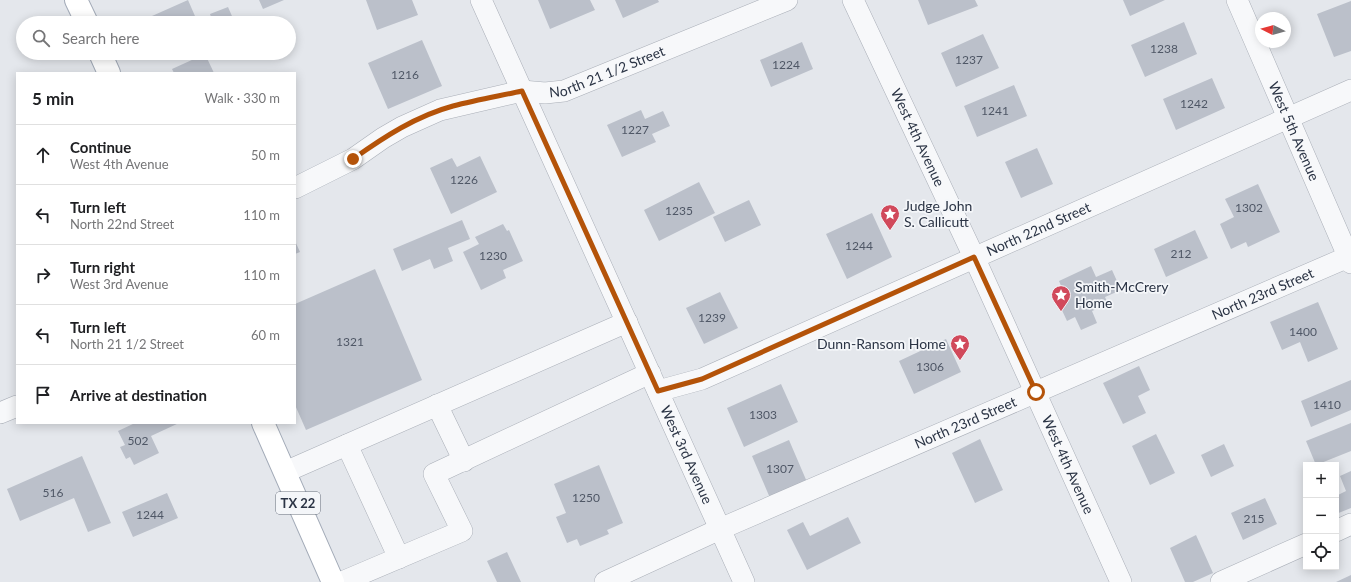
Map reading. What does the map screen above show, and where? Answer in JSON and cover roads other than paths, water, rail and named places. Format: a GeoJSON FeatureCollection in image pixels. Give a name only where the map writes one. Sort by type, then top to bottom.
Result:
{"type":"FeatureCollection","features":[{"type":"Feature","properties":{"kind":"main road"},"geometry":{"type":"LineString","coordinates":[[76,0],[84,16]]}},
{"type":"Feature","properties":{"kind":"main road"},"geometry":{"type":"LineString","coordinates":[[103,60],[109,72]]}},
{"type":"Feature","properties":{"kind":"main road","name":"TX 22"},"geometry":{"type":"LineString","coordinates":[[263,424],[333,582]]}},
{"type":"Feature","properties":{"kind":"street","name":"West 3rd Avenue"},"geometry":{"type":"LineString","coordinates":[[481,0],[744,582]]}},
{"type":"Feature","properties":{"kind":"street","name":"North 21 1/2 Street"},"geometry":{"type":"LineString","coordinates":[[296,188],[353,159],[402,127],[440,110],[522,91],[545,93],[564,91],[787,0]]}},
{"type":"Feature","properties":{"kind":"street","name":"West 4th Avenue"},"geometry":{"type":"LineString","coordinates":[[853,0],[974,257],[1121,582]]}},
{"type":"Feature","properties":{"kind":"street","name":"West 5th Avenue"},"geometry":{"type":"LineString","coordinates":[[1237,0],[1350,260]]}},
{"type":"Feature","properties":{"kind":"street","name":"North 22nd Street"},"geometry":{"type":"LineString","coordinates":[[399,558],[462,531],[434,474],[654,382],[702,379],[1351,90]]}},
{"type":"Feature","properties":{"kind":"street","name":"North 23rd Street"},"geometry":{"type":"LineString","coordinates":[[605,582],[720,529],[1036,392],[1350,260]]}},
{"type":"Feature","properties":{"kind":"street"},"geometry":{"type":"LineString","coordinates":[[285,472],[627,322]]}},
{"type":"Feature","properties":{"kind":"street"},"geometry":{"type":"LineString","coordinates":[[437,405],[464,461]]}},
{"type":"Feature","properties":{"kind":"street"},"geometry":{"type":"LineString","coordinates":[[0,413],[16,406]]}},
{"type":"Feature","properties":{"kind":"street"},"geometry":{"type":"LineString","coordinates":[[342,582],[399,558],[347,445]]}},
{"type":"Feature","properties":{"kind":"street"},"geometry":{"type":"LineString","coordinates":[[1339,530],[1351,524]]}},
{"type":"Feature","properties":{"kind":"street"},"geometry":{"type":"LineString","coordinates":[[1221,582],[1303,545]]}},
{"type":"Feature","properties":{"kind":"place","name":"Judge John S. Callicutt"},"geometry":{"type":"Point","coordinates":[890,231]}},
{"type":"Feature","properties":{"kind":"place","name":"Smith-McCrery Home"},"geometry":{"type":"Point","coordinates":[1061,312]}},
{"type":"Feature","properties":{"kind":"place","name":"Dunn-Ransom Home"},"geometry":{"type":"Point","coordinates":[960,361]}}]}
